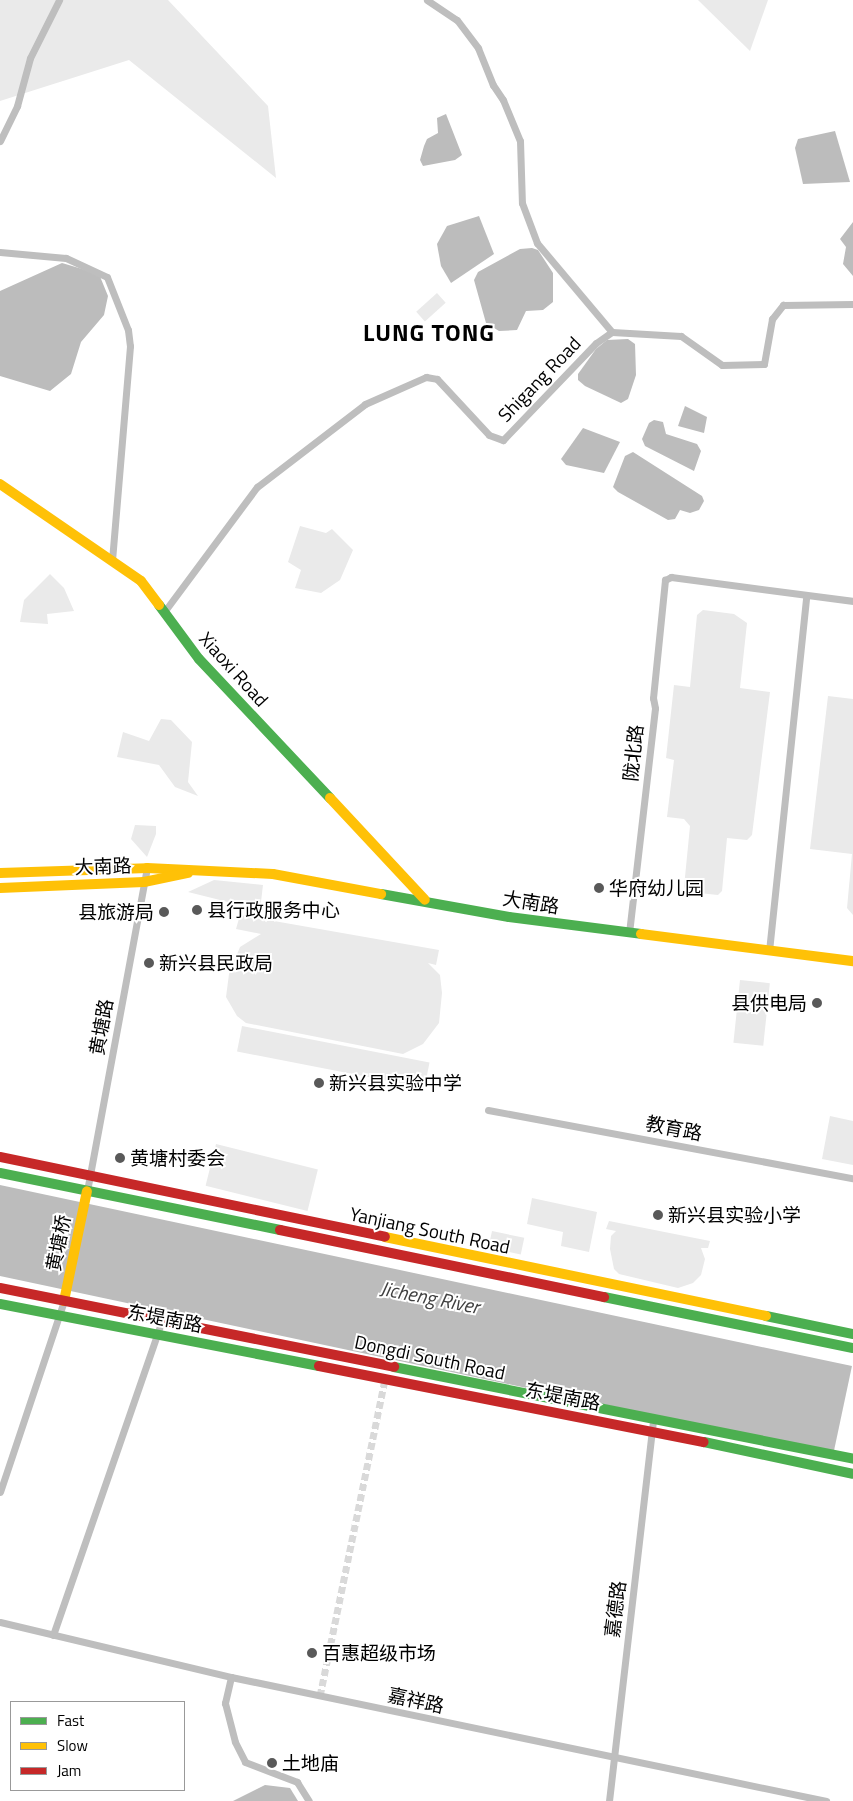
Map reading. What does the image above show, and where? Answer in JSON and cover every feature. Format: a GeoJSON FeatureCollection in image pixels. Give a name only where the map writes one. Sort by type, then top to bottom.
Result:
{"type":"FeatureCollection","features":[{"type":"Feature","properties":{"kind":"main road","name":"Xiaoxi Road"},"geometry":{"type":"LineString","coordinates":[[0,484],[141,581],[199,659],[424,900]]}},
{"type":"Feature","properties":{"kind":"main road","name":"大南路"},"geometry":{"type":"LineString","coordinates":[[0,874],[147,868],[205,869],[273,874],[509,917],[853,961]]}},
{"type":"Feature","properties":{"kind":"main road","name":"大南路"},"geometry":{"type":"LineString","coordinates":[[0,888],[144,882],[205,869]]}},
{"type":"Feature","properties":{"kind":"main road","name":"Yanjiang South Road"},"geometry":{"type":"LineString","coordinates":[[0,1157],[853,1334]]}},
{"type":"Feature","properties":{"kind":"main road","name":"Yanjiang South Road"},"geometry":{"type":"LineString","coordinates":[[0,1173],[853,1348]]}},
{"type":"Feature","properties":{"kind":"main road","name":"黄塘桥"},"geometry":{"type":"LineString","coordinates":[[64,1301],[87,1191]]}},
{"type":"Feature","properties":{"kind":"main road","name":"Dongdi South Road"},"geometry":{"type":"LineString","coordinates":[[0,1288],[162,1320],[652,1426],[853,1459]]}},
{"type":"Feature","properties":{"kind":"main road","name":"东堤南路"},"geometry":{"type":"LineString","coordinates":[[0,1304],[652,1426],[853,1474]]}},
{"type":"Feature","properties":{"kind":"street"},"geometry":{"type":"LineString","coordinates":[[0,141],[17,106],[30,58],[59,0]]}},
{"type":"Feature","properties":{"kind":"street"},"geometry":{"type":"LineString","coordinates":[[427,0],[458,20],[478,48],[493,85],[503,100],[520,141],[522,203],[537,243],[612,332],[681,336],[722,365],[764,364],[772,319],[783,305],[853,304]]}},
{"type":"Feature","properties":{"kind":"street"},"geometry":{"type":"LineString","coordinates":[[0,252],[66,258],[107,277],[128,330],[130,346],[112,560]]}},
{"type":"Feature","properties":{"kind":"street","name":"Shigang Road"},"geometry":{"type":"LineString","coordinates":[[164,612],[258,487],[365,404],[426,377],[437,379],[489,435],[503,440],[596,344],[612,332]]}},
{"type":"Feature","properties":{"kind":"street","name":"陇北路"},"geometry":{"type":"LineString","coordinates":[[629,933],[668,578],[806,596]]}},
{"type":"Feature","properties":{"kind":"street"},"geometry":{"type":"LineString","coordinates":[[769,951],[806,596],[853,601]]}},
{"type":"Feature","properties":{"kind":"street","name":"黄塘路"},"geometry":{"type":"LineString","coordinates":[[87,1191],[147,868]]}},
{"type":"Feature","properties":{"kind":"street","name":"教育路"},"geometry":{"type":"LineString","coordinates":[[488,1110],[853,1178]]}},
{"type":"Feature","properties":{"kind":"street"},"geometry":{"type":"LineString","coordinates":[[0,1492],[64,1301]]}},
{"type":"Feature","properties":{"kind":"street"},"geometry":{"type":"LineString","coordinates":[[53,1635],[162,1320]]}},
{"type":"Feature","properties":{"kind":"street","name":"嘉德路"},"geometry":{"type":"LineString","coordinates":[[610,1801],[652,1426]]}},
{"type":"Feature","properties":{"kind":"street","name":"嘉祥路"},"geometry":{"type":"LineString","coordinates":[[0,1622],[231,1677],[826,1801]]}},
{"type":"Feature","properties":{"kind":"street"},"geometry":{"type":"LineString","coordinates":[[231,1677],[226,1703],[235,1742],[244,1762],[297,1782],[309,1801]]}},
{"type":"Feature","properties":{"kind":"shaded area"},"geometry":{"type":"Polygon","coordinates":[[[0,0],[168,0],[268,106],[276,178],[129,60],[0,101],[0,0]]]}},
{"type":"Feature","properties":{"kind":"shaded area"},"geometry":{"type":"Polygon","coordinates":[[[698,0],[768,0],[750,51],[698,0]]]}},
{"type":"Feature","properties":{"kind":"shaded area"},"geometry":{"type":"Polygon","coordinates":[[[437,293],[446,303],[425,321],[416,312],[437,293]]]}},
{"type":"Feature","properties":{"kind":"shaded area"},"geometry":{"type":"Polygon","coordinates":[[[300,526],[326,533],[332,529],[353,550],[340,580],[321,593],[295,588],[301,570],[288,562],[300,526]]]}},
{"type":"Feature","properties":{"kind":"shaded area"},"geometry":{"type":"Polygon","coordinates":[[[50,574],[64,588],[74,611],[47,614],[48,624],[20,622],[24,600],[50,574]]]}},
{"type":"Feature","properties":{"kind":"shaded area"},"geometry":{"type":"Polygon","coordinates":[[[703,610],[734,614],[747,623],[740,688],[770,692],[752,835],[747,840],[727,838],[722,891],[718,895],[689,892],[684,887],[690,826],[684,819],[667,817],[674,760],[666,758],[674,685],[690,687],[697,615],[703,610]]]}},
{"type":"Feature","properties":{"kind":"shaded area"},"geometry":{"type":"Polygon","coordinates":[[[828,696],[853,699],[853,915],[847,908],[852,854],[810,849],[828,696]]]}},
{"type":"Feature","properties":{"kind":"shaded area"},"geometry":{"type":"Polygon","coordinates":[[[161,719],[171,720],[192,742],[188,782],[198,796],[175,787],[159,765],[117,757],[123,732],[149,741],[161,719]]]}},
{"type":"Feature","properties":{"kind":"shaded area"},"geometry":{"type":"Polygon","coordinates":[[[135,825],[156,826],[156,834],[147,857],[131,839],[135,825]]]}},
{"type":"Feature","properties":{"kind":"shaded area"},"geometry":{"type":"Polygon","coordinates":[[[214,880],[263,885],[260,910],[188,892],[214,880]]]}},
{"type":"Feature","properties":{"kind":"shaded area"},"geometry":{"type":"Polygon","coordinates":[[[240,915],[439,950],[436,965],[428,963],[440,975],[442,993],[439,1023],[423,1044],[403,1054],[246,1023],[237,1016],[226,997],[229,974],[240,947],[261,934],[236,929],[240,915]]]}},
{"type":"Feature","properties":{"kind":"shaded area"},"geometry":{"type":"Polygon","coordinates":[[[740,980],[770,983],[763,1046],[733,1043],[740,980]]]}},
{"type":"Feature","properties":{"kind":"shaded area"},"geometry":{"type":"Polygon","coordinates":[[[242,1026],[429,1062],[425,1088],[237,1052],[242,1026]]]}},
{"type":"Feature","properties":{"kind":"shaded area"},"geometry":{"type":"Polygon","coordinates":[[[830,1116],[853,1121],[853,1165],[822,1159],[830,1116]]]}},
{"type":"Feature","properties":{"kind":"shaded area"},"geometry":{"type":"Polygon","coordinates":[[[216,1144],[318,1169],[307,1211],[206,1186],[216,1144]]]}},
{"type":"Feature","properties":{"kind":"shaded area"},"geometry":{"type":"Polygon","coordinates":[[[532,1198],[597,1212],[589,1252],[561,1246],[563,1232],[527,1224],[532,1198]]]}},
{"type":"Feature","properties":{"kind":"shaded area"},"geometry":{"type":"Polygon","coordinates":[[[609,1221],[710,1241],[708,1248],[701,1248],[705,1259],[701,1275],[693,1283],[678,1288],[619,1274],[614,1269],[610,1249],[611,1236],[616,1231],[606,1229],[609,1221]]]}},
{"type":"Feature","properties":{"kind":"shaded area"},"geometry":{"type":"Polygon","coordinates":[[[492,1231],[524,1238],[521,1254],[488,1248],[492,1231]]]}},
{"type":"Feature","properties":{"kind":"water"},"geometry":{"type":"Polygon","coordinates":[[[446,114],[462,155],[455,160],[423,166],[420,160],[427,139],[438,133],[437,118],[446,114]]]}},
{"type":"Feature","properties":{"kind":"water"},"geometry":{"type":"Polygon","coordinates":[[[835,131],[850,182],[803,184],[795,148],[798,139],[835,131]]]}},
{"type":"Feature","properties":{"kind":"water"},"geometry":{"type":"Polygon","coordinates":[[[479,216],[494,254],[451,283],[441,266],[437,244],[447,226],[479,216]]]}},
{"type":"Feature","properties":{"kind":"water"},"geometry":{"type":"Polygon","coordinates":[[[853,222],[853,276],[843,264],[846,247],[840,239],[853,222]]]}},
{"type":"Feature","properties":{"kind":"water"},"geometry":{"type":"Polygon","coordinates":[[[532,248],[538,250],[553,273],[553,302],[543,310],[526,311],[517,330],[499,331],[486,323],[474,280],[478,272],[520,249],[532,248]]]}},
{"type":"Feature","properties":{"kind":"water"},"geometry":{"type":"Polygon","coordinates":[[[62,263],[99,274],[108,296],[104,315],[81,342],[71,374],[50,391],[0,376],[0,291],[62,263]]]}},
{"type":"Feature","properties":{"kind":"water"},"geometry":{"type":"Polygon","coordinates":[[[628,339],[635,344],[636,375],[628,399],[621,403],[585,386],[578,380],[578,374],[596,349],[607,340],[628,339]]]}},
{"type":"Feature","properties":{"kind":"water"},"geometry":{"type":"Polygon","coordinates":[[[685,406],[707,417],[704,433],[678,426],[685,406]]]}},
{"type":"Feature","properties":{"kind":"water"},"geometry":{"type":"Polygon","coordinates":[[[654,420],[663,422],[666,434],[697,444],[701,451],[694,471],[645,446],[642,439],[649,423],[654,420]]]}},
{"type":"Feature","properties":{"kind":"water"},"geometry":{"type":"Polygon","coordinates":[[[583,428],[620,442],[604,473],[566,465],[561,459],[583,428]]]}},
{"type":"Feature","properties":{"kind":"water"},"geometry":{"type":"Polygon","coordinates":[[[633,452],[702,496],[704,501],[699,510],[690,513],[680,510],[675,519],[668,520],[618,492],[613,487],[625,456],[633,452]]]}},
{"type":"Feature","properties":{"kind":"water","name":"Jicheng River"},"geometry":{"type":"Polygon","coordinates":[[[0,1185],[852,1366],[833,1453],[0,1276],[0,1185]]]}},
{"type":"Feature","properties":{"kind":"water"},"geometry":{"type":"Polygon","coordinates":[[[265,1785],[290,1788],[298,1801],[233,1801],[265,1785]]]}},
{"type":"Feature","properties":{"kind":"tunnel"},"geometry":{"type":"LineString","coordinates":[[320,1696],[385,1379]]}},
{"type":"Feature","properties":{"kind":"traffic: fast"},"geometry":{"type":"LineString","coordinates":[[159,605],[199,659],[330,798]]}},
{"type":"Feature","properties":{"kind":"traffic: fast"},"geometry":{"type":"LineString","coordinates":[[381,894],[509,917],[641,934]]}},
{"type":"Feature","properties":{"kind":"traffic: fast"},"geometry":{"type":"LineString","coordinates":[[0,1173],[280,1230]]}},
{"type":"Feature","properties":{"kind":"traffic: fast"},"geometry":{"type":"LineString","coordinates":[[604,1297],[853,1348]]}},
{"type":"Feature","properties":{"kind":"traffic: fast"},"geometry":{"type":"LineString","coordinates":[[0,1304],[319,1366]]}},
{"type":"Feature","properties":{"kind":"traffic: fast"},"geometry":{"type":"LineString","coordinates":[[766,1316],[853,1334]]}},
{"type":"Feature","properties":{"kind":"traffic: fast"},"geometry":{"type":"LineString","coordinates":[[394,1367],[853,1459]]}},
{"type":"Feature","properties":{"kind":"traffic: fast"},"geometry":{"type":"LineString","coordinates":[[704,1442],[853,1474]]}},
{"type":"Feature","properties":{"kind":"traffic: slow"},"geometry":{"type":"LineString","coordinates":[[0,484],[141,581],[159,605]]}},
{"type":"Feature","properties":{"kind":"traffic: slow"},"geometry":{"type":"LineString","coordinates":[[330,798],[425,900]]}},
{"type":"Feature","properties":{"kind":"traffic: slow"},"geometry":{"type":"LineString","coordinates":[[0,873],[147,868],[273,874],[381,894]]}},
{"type":"Feature","properties":{"kind":"traffic: slow"},"geometry":{"type":"LineString","coordinates":[[0,888],[144,882],[188,873]]}},
{"type":"Feature","properties":{"kind":"traffic: slow"},"geometry":{"type":"LineString","coordinates":[[641,934],[853,961]]}},
{"type":"Feature","properties":{"kind":"traffic: slow"},"geometry":{"type":"LineString","coordinates":[[64,1301],[87,1191]]}},
{"type":"Feature","properties":{"kind":"traffic: slow"},"geometry":{"type":"LineString","coordinates":[[385,1237],[766,1316]]}},
{"type":"Feature","properties":{"kind":"traffic: jam"},"geometry":{"type":"LineString","coordinates":[[0,1157],[385,1237]]}},
{"type":"Feature","properties":{"kind":"traffic: jam"},"geometry":{"type":"LineString","coordinates":[[280,1230],[604,1297]]}},
{"type":"Feature","properties":{"kind":"traffic: jam"},"geometry":{"type":"LineString","coordinates":[[0,1288],[394,1367]]}},
{"type":"Feature","properties":{"kind":"traffic: jam"},"geometry":{"type":"LineString","coordinates":[[319,1366],[704,1442]]}},
{"type":"Feature","properties":{"kind":"place","name":"华府幼儿园"},"geometry":{"type":"Point","coordinates":[599,888]}},
{"type":"Feature","properties":{"kind":"place","name":"县行政服务中心"},"geometry":{"type":"Point","coordinates":[197,910]}},
{"type":"Feature","properties":{"kind":"place","name":"县旅游局"},"geometry":{"type":"Point","coordinates":[164,912]}},
{"type":"Feature","properties":{"kind":"place","name":"新兴县民政局"},"geometry":{"type":"Point","coordinates":[149,963]}},
{"type":"Feature","properties":{"kind":"place","name":"县供电局"},"geometry":{"type":"Point","coordinates":[817,1003]}},
{"type":"Feature","properties":{"kind":"place","name":"新兴县实验中学"},"geometry":{"type":"Point","coordinates":[319,1083]}},
{"type":"Feature","properties":{"kind":"place","name":"黄塘村委会"},"geometry":{"type":"Point","coordinates":[120,1158]}},
{"type":"Feature","properties":{"kind":"place","name":"新兴县实验小学"},"geometry":{"type":"Point","coordinates":[658,1215]}},
{"type":"Feature","properties":{"kind":"place","name":"百惠超级市场"},"geometry":{"type":"Point","coordinates":[312,1653]}},
{"type":"Feature","properties":{"kind":"place","name":"土地庙"},"geometry":{"type":"Point","coordinates":[272,1763]}},
{"type":"Feature","properties":{"kind":"district","name":"LUNG TONG"},"geometry":{"type":"Point","coordinates":[429,333]}}]}
